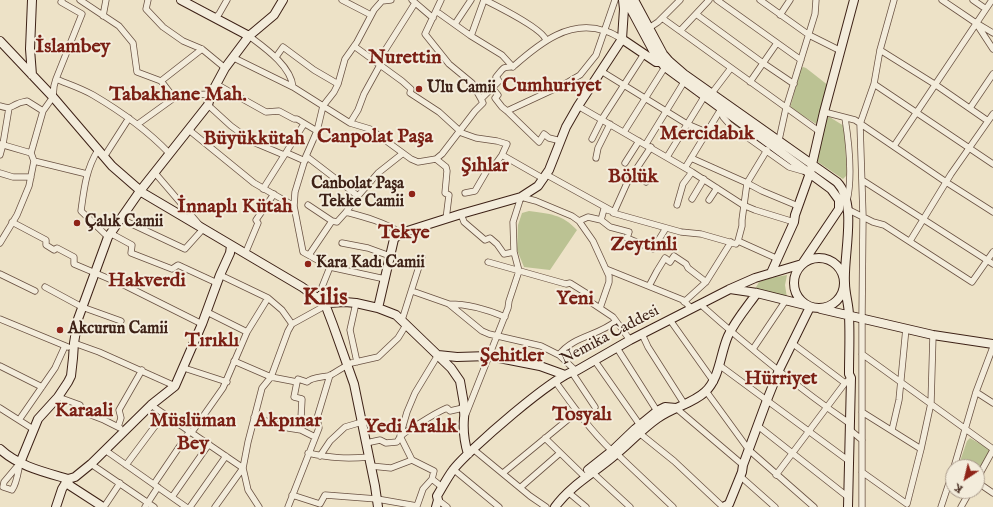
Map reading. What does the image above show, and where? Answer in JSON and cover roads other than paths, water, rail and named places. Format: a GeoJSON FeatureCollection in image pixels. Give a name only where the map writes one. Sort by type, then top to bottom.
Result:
{"type":"FeatureCollection","features":[{"type":"Feature","properties":{"kind":"street"},"geometry":{"type":"LineString","coordinates":[[32,0],[30,49],[32,75]]}},
{"type":"Feature","properties":{"kind":"street"},"geometry":{"type":"LineString","coordinates":[[0,243],[17,215],[29,186],[34,161],[31,153],[43,111],[53,97],[56,79],[82,14],[61,2],[62,0]]}},
{"type":"Feature","properties":{"kind":"street"},"geometry":{"type":"LineString","coordinates":[[80,0],[119,26],[133,43],[137,72],[161,81],[174,98]]}},
{"type":"Feature","properties":{"kind":"street"},"geometry":{"type":"LineString","coordinates":[[103,16],[106,0]]}},
{"type":"Feature","properties":{"kind":"street"},"geometry":{"type":"LineString","coordinates":[[148,0],[146,9],[163,27],[183,41],[202,49],[225,68]]}},
{"type":"Feature","properties":{"kind":"street"},"geometry":{"type":"LineString","coordinates":[[181,0],[249,36],[276,57],[292,80],[293,87]]}},
{"type":"Feature","properties":{"kind":"street"},"geometry":{"type":"LineString","coordinates":[[216,18],[227,0]]}},
{"type":"Feature","properties":{"kind":"street"},"geometry":{"type":"LineString","coordinates":[[20,463],[33,429],[40,416],[58,397],[71,376],[78,319],[109,235],[140,191],[208,104],[211,94],[225,68],[249,36],[274,15],[283,0]]}},
{"type":"Feature","properties":{"kind":"street"},"geometry":{"type":"LineString","coordinates":[[342,0],[371,15]]}},
{"type":"Feature","properties":{"kind":"street"},"geometry":{"type":"LineString","coordinates":[[385,279],[330,267],[303,252],[294,206],[295,192],[317,131],[322,106],[334,92],[338,84],[345,59],[374,10],[382,1],[391,0]]}},
{"type":"Feature","properties":{"kind":"street"},"geometry":{"type":"LineString","coordinates":[[234,58],[293,87],[350,123],[370,129],[402,154],[418,162],[436,159],[442,154],[483,103],[472,83],[449,64],[425,34],[441,0]]}},
{"type":"Feature","properties":{"kind":"street"},"geometry":{"type":"LineString","coordinates":[[455,24],[471,0]]}},
{"type":"Feature","properties":{"kind":"street"},"geometry":{"type":"LineString","coordinates":[[471,36],[485,0],[506,10],[532,27],[545,36],[546,40]]}},
{"type":"Feature","properties":{"kind":"street"},"geometry":{"type":"LineString","coordinates":[[508,110],[563,85],[580,75],[596,55],[615,0]]}},
{"type":"Feature","properties":{"kind":"street"},"geometry":{"type":"LineString","coordinates":[[378,308],[394,239],[401,233],[410,229],[521,197],[538,186],[545,177],[559,143],[578,106],[622,39],[624,0]]}},
{"type":"Feature","properties":{"kind":"street"},"geometry":{"type":"LineString","coordinates":[[624,0],[662,64],[684,82],[708,95],[811,163],[841,187],[848,207],[861,216],[873,222],[884,225],[972,282],[993,252]]}},
{"type":"Feature","properties":{"kind":"street"},"geometry":{"type":"LineString","coordinates":[[634,0],[663,54],[669,61],[708,95],[721,109],[810,172],[831,189],[839,200],[839,209],[797,270],[794,278],[796,294],[800,301],[808,306]]}},
{"type":"Feature","properties":{"kind":"street"},"geometry":{"type":"LineString","coordinates":[[649,28],[658,22],[680,0]]}},
{"type":"Feature","properties":{"kind":"street"},"geometry":{"type":"LineString","coordinates":[[680,31],[709,0]]}},
{"type":"Feature","properties":{"kind":"street"},"geometry":{"type":"LineString","coordinates":[[717,0],[801,60]]}},
{"type":"Feature","properties":{"kind":"street"},"geometry":{"type":"LineString","coordinates":[[780,15],[790,0]]}},
{"type":"Feature","properties":{"kind":"street"},"geometry":{"type":"LineString","coordinates":[[778,140],[786,108],[815,14],[816,0]]}},
{"type":"Feature","properties":{"kind":"street"},"geometry":{"type":"LineString","coordinates":[[771,273],[794,222],[810,172],[824,112],[854,0]]}},
{"type":"Feature","properties":{"kind":"street"},"geometry":{"type":"LineString","coordinates":[[862,507],[862,180],[860,124],[874,84],[880,50],[894,0]]}},
{"type":"Feature","properties":{"kind":"street"},"geometry":{"type":"LineString","coordinates":[[942,0],[993,33]]}},
{"type":"Feature","properties":{"kind":"street"},"geometry":{"type":"LineString","coordinates":[[973,0],[986,9]]}},
{"type":"Feature","properties":{"kind":"street"},"geometry":{"type":"LineString","coordinates":[[894,146],[917,114],[992,0]]}},
{"type":"Feature","properties":{"kind":"street"},"geometry":{"type":"LineString","coordinates":[[350,123],[358,110],[378,64],[414,1],[432,18]]}},
{"type":"Feature","properties":{"kind":"street"},"geometry":{"type":"LineString","coordinates":[[764,1],[780,15],[809,35],[841,52]]}},
{"type":"Feature","properties":{"kind":"street"},"geometry":{"type":"LineString","coordinates":[[436,10],[471,36],[502,55],[513,67]]}},
{"type":"Feature","properties":{"kind":"street"},"geometry":{"type":"LineString","coordinates":[[696,14],[794,84]]}},
{"type":"Feature","properties":{"kind":"street"},"geometry":{"type":"LineString","coordinates":[[662,18],[820,132]]}},
{"type":"Feature","properties":{"kind":"street"},"geometry":{"type":"LineString","coordinates":[[976,23],[993,48]]}},
{"type":"Feature","properties":{"kind":"street"},"geometry":{"type":"LineString","coordinates":[[481,99],[499,81],[496,77],[505,68],[513,67],[528,53],[546,40],[570,30],[582,27],[605,31],[622,39],[656,62],[662,64]]}},
{"type":"Feature","properties":{"kind":"street"},"geometry":{"type":"LineString","coordinates":[[0,42],[53,97],[112,166],[140,191],[231,246],[325,299],[356,303],[396,314],[451,368],[460,381],[464,404],[464,437],[471,451],[522,487],[530,496],[546,507]]}},
{"type":"Feature","properties":{"kind":"street"},"geometry":{"type":"LineString","coordinates":[[750,82],[778,43]]}},
{"type":"Feature","properties":{"kind":"street"},"geometry":{"type":"LineString","coordinates":[[354,46],[402,80],[411,89],[410,92],[439,112],[462,133],[476,138],[507,144],[502,155],[494,166],[489,167],[468,164]]}},
{"type":"Feature","properties":{"kind":"street"},"geometry":{"type":"LineString","coordinates":[[276,57],[283,47],[314,70],[338,84]]}},
{"type":"Feature","properties":{"kind":"street"},"geometry":{"type":"LineString","coordinates":[[161,81],[202,49]]}},
{"type":"Feature","properties":{"kind":"street"},"geometry":{"type":"LineString","coordinates":[[880,50],[936,85],[988,121]]}},
{"type":"Feature","properties":{"kind":"street"},"geometry":{"type":"LineString","coordinates":[[592,139],[602,119],[644,54]]}},
{"type":"Feature","properties":{"kind":"street"},"geometry":{"type":"LineString","coordinates":[[624,132],[645,99],[662,64]]}},
{"type":"Feature","properties":{"kind":"street"},"geometry":{"type":"LineString","coordinates":[[667,157],[687,124],[708,95],[731,68]]}},
{"type":"Feature","properties":{"kind":"street"},"geometry":{"type":"LineString","coordinates":[[601,71],[687,124],[706,132]]}},
{"type":"Feature","properties":{"kind":"street"},"geometry":{"type":"LineString","coordinates":[[970,108],[993,74]]}},
{"type":"Feature","properties":{"kind":"street"},"geometry":{"type":"LineString","coordinates":[[56,79],[92,94],[129,118],[138,124],[169,153]]}},
{"type":"Feature","properties":{"kind":"street"},"geometry":{"type":"LineString","coordinates":[[614,212],[621,194],[635,172],[666,111],[684,82]]}},
{"type":"Feature","properties":{"kind":"street"},"geometry":{"type":"LineString","coordinates":[[216,84],[266,112],[279,111],[317,131]]}},
{"type":"Feature","properties":{"kind":"street"},"geometry":{"type":"LineString","coordinates":[[874,84],[993,164]]}},
{"type":"Feature","properties":{"kind":"street"},"geometry":{"type":"LineString","coordinates":[[492,88],[498,95],[495,98],[502,107],[508,110],[539,142],[544,134],[549,138],[557,140],[559,143]]}},
{"type":"Feature","properties":{"kind":"street"},"geometry":{"type":"LineString","coordinates":[[138,124],[174,98],[187,95],[211,94]]}},
{"type":"Feature","properties":{"kind":"street"},"geometry":{"type":"LineString","coordinates":[[0,106],[8,108],[27,101],[43,111]]}},
{"type":"Feature","properties":{"kind":"street"},"geometry":{"type":"LineString","coordinates":[[208,104],[231,126],[253,142],[284,155],[288,153],[306,158],[358,196]]}},
{"type":"Feature","properties":{"kind":"street"},"geometry":{"type":"LineString","coordinates":[[578,106],[704,179],[743,205],[794,222]]}},
{"type":"Feature","properties":{"kind":"street"},"geometry":{"type":"LineString","coordinates":[[0,155],[8,108]]}},
{"type":"Feature","properties":{"kind":"street"},"geometry":{"type":"LineString","coordinates":[[685,168],[721,109]]}},
{"type":"Feature","properties":{"kind":"street"},"geometry":{"type":"LineString","coordinates":[[721,109],[723,117],[730,125],[789,167],[810,172]]}},
{"type":"Feature","properties":{"kind":"street"},"geometry":{"type":"LineString","coordinates":[[824,112],[855,120],[946,182],[993,210]]}},
{"type":"Feature","properties":{"kind":"street"},"geometry":{"type":"LineString","coordinates":[[910,241],[946,182],[993,114]]}},
{"type":"Feature","properties":{"kind":"street"},"geometry":{"type":"LineString","coordinates":[[104,157],[129,118]]}},
{"type":"Feature","properties":{"kind":"street"},"geometry":{"type":"LineString","coordinates":[[821,309],[835,303],[840,298],[843,291],[850,185],[849,144],[845,118]]}},
{"type":"Feature","properties":{"kind":"street"},"geometry":{"type":"LineString","coordinates":[[263,189],[304,124]]}},
{"type":"Feature","properties":{"kind":"street"},"geometry":{"type":"LineString","coordinates":[[596,158],[598,148],[610,124]]}},
{"type":"Feature","properties":{"kind":"street"},"geometry":{"type":"LineString","coordinates":[[189,130],[263,189],[294,206]]}},
{"type":"Feature","properties":{"kind":"street"},"geometry":{"type":"LineString","coordinates":[[625,163],[639,141]]}},
{"type":"Feature","properties":{"kind":"street"},"geometry":{"type":"LineString","coordinates":[[2,144],[31,153]]}},
{"type":"Feature","properties":{"kind":"street"},"geometry":{"type":"LineString","coordinates":[[98,150],[91,160],[87,174],[81,211],[109,235],[132,245],[131,253],[172,269],[178,265],[268,298],[282,310],[292,324]]}},
{"type":"Feature","properties":{"kind":"street"},"geometry":{"type":"LineString","coordinates":[[502,155],[614,212],[613,213],[681,232],[701,234],[736,244],[742,226],[743,205],[747,182],[767,150]]}},
{"type":"Feature","properties":{"kind":"street"},"geometry":{"type":"LineString","coordinates":[[308,204],[332,221],[337,222],[378,172],[402,154]]}},
{"type":"Feature","properties":{"kind":"street"},"geometry":{"type":"LineString","coordinates":[[691,158],[798,206]]}},
{"type":"Feature","properties":{"kind":"street"},"geometry":{"type":"LineString","coordinates":[[436,159],[446,167],[447,171],[445,192],[449,195],[446,219]]}},
{"type":"Feature","properties":{"kind":"street"},"geometry":{"type":"LineString","coordinates":[[34,161],[87,174]]}},
{"type":"Feature","properties":{"kind":"street"},"geometry":{"type":"LineString","coordinates":[[465,193],[475,191],[489,167]]}},
{"type":"Feature","properties":{"kind":"street"},"geometry":{"type":"LineString","coordinates":[[635,172],[644,178],[646,182]]}},
{"type":"Feature","properties":{"kind":"street"},"geometry":{"type":"LineString","coordinates":[[677,205],[683,184],[692,172]]}},
{"type":"Feature","properties":{"kind":"street"},"geometry":{"type":"LineString","coordinates":[[0,173],[13,177],[31,177]]}},
{"type":"Feature","properties":{"kind":"street"},"geometry":{"type":"LineString","coordinates":[[155,173],[203,229]]}},
{"type":"Feature","properties":{"kind":"street"},"geometry":{"type":"LineString","coordinates":[[692,200],[704,179]]}},
{"type":"Feature","properties":{"kind":"street"},"geometry":{"type":"LineString","coordinates":[[862,180],[993,264]]}},
{"type":"Feature","properties":{"kind":"street"},"geometry":{"type":"LineString","coordinates":[[709,200],[717,188]]}},
{"type":"Feature","properties":{"kind":"street"},"geometry":{"type":"LineString","coordinates":[[245,254],[258,222],[256,220],[274,194]]}},
{"type":"Feature","properties":{"kind":"street"},"geometry":{"type":"LineString","coordinates":[[521,197],[536,201],[572,216],[579,221],[594,241],[609,276],[609,282],[600,308]]}},
{"type":"Feature","properties":{"kind":"street"},"geometry":{"type":"LineString","coordinates":[[464,412],[505,318],[508,308],[508,301],[518,271],[514,252],[513,222],[521,197]]}},
{"type":"Feature","properties":{"kind":"street"},"geometry":{"type":"LineString","coordinates":[[600,220],[604,209],[614,212]]}},
{"type":"Feature","properties":{"kind":"street"},"geometry":{"type":"LineString","coordinates":[[346,212],[382,223],[401,233]]}},
{"type":"Feature","properties":{"kind":"street"},"geometry":{"type":"LineString","coordinates":[[461,214],[464,222],[485,240],[490,238],[497,244],[504,254],[514,252]]}},
{"type":"Feature","properties":{"kind":"street"},"geometry":{"type":"LineString","coordinates":[[579,221],[588,217],[600,220],[610,227],[629,232],[627,238],[653,249],[666,228]]}},
{"type":"Feature","properties":{"kind":"street"},"geometry":{"type":"LineString","coordinates":[[121,219],[185,249],[203,229]]}},
{"type":"Feature","properties":{"kind":"street"},"geometry":{"type":"LineString","coordinates":[[309,255],[332,221]]}},
{"type":"Feature","properties":{"kind":"street"},"geometry":{"type":"LineString","coordinates":[[12,222],[46,240],[46,245],[54,250],[57,248],[74,257],[74,264],[126,286],[202,324]]}},
{"type":"Feature","properties":{"kind":"street"},"geometry":{"type":"LineString","coordinates":[[738,241],[778,259]]}},
{"type":"Feature","properties":{"kind":"street"},"geometry":{"type":"LineString","coordinates":[[684,302],[706,282],[731,242]]}},
{"type":"Feature","properties":{"kind":"street"},"geometry":{"type":"LineString","coordinates":[[342,243],[368,248],[390,256]]}},
{"type":"Feature","properties":{"kind":"street"},"geometry":{"type":"LineString","coordinates":[[56,507],[62,489],[105,450],[121,429],[175,386],[207,312],[218,279],[230,253],[231,246]]}},
{"type":"Feature","properties":{"kind":"street"},"geometry":{"type":"LineString","coordinates":[[649,286],[665,258],[670,262],[674,256],[686,264],[688,268],[706,282]]}},
{"type":"Feature","properties":{"kind":"street"},"geometry":{"type":"LineString","coordinates":[[234,361],[271,377],[297,382],[298,379],[307,382],[311,378],[320,378],[330,375],[348,365],[378,357],[384,353],[398,338],[404,322],[422,257]]}},
{"type":"Feature","properties":{"kind":"street"},"geometry":{"type":"LineString","coordinates":[[802,264],[809,260],[826,258],[833,262],[843,275],[850,315],[848,381],[848,507]]}},
{"type":"Feature","properties":{"kind":"street"},"geometry":{"type":"LineString","coordinates":[[488,262],[566,284],[570,283],[586,293],[586,299],[613,317],[630,340]]}},
{"type":"Feature","properties":{"kind":"street","name":"Nemika Caddesi"},"geometry":{"type":"LineString","coordinates":[[437,503],[437,496],[453,469],[471,451],[555,381],[595,361],[630,340],[730,289],[755,278],[802,264]]}},
{"type":"Feature","properties":{"kind":"street"},"geometry":{"type":"LineString","coordinates":[[330,267],[322,287],[354,384],[377,503]]}},
{"type":"Feature","properties":{"kind":"street"},"geometry":{"type":"LineString","coordinates":[[606,269],[649,286],[684,302],[692,308]]}},
{"type":"Feature","properties":{"kind":"street"},"geometry":{"type":"LineString","coordinates":[[0,274],[35,291]]}},
{"type":"Feature","properties":{"kind":"street"},"geometry":{"type":"LineString","coordinates":[[45,287],[82,308],[120,321]]}},
{"type":"Feature","properties":{"kind":"street"},"geometry":{"type":"LineString","coordinates":[[730,289],[757,293],[934,335],[993,344]]}},
{"type":"Feature","properties":{"kind":"street"},"geometry":{"type":"LineString","coordinates":[[412,291],[449,304],[476,306],[505,318]]}},
{"type":"Feature","properties":{"kind":"street"},"geometry":{"type":"LineString","coordinates":[[639,429],[658,417],[697,398],[714,382],[727,339],[757,293]]}},
{"type":"Feature","properties":{"kind":"street"},"geometry":{"type":"LineString","coordinates":[[146,505],[156,485],[191,432],[227,382],[234,361],[247,332],[268,298]]}},
{"type":"Feature","properties":{"kind":"street"},"geometry":{"type":"LineString","coordinates":[[215,507],[243,468],[262,388],[271,377],[280,355],[285,336],[292,324],[321,308],[325,299]]}},
{"type":"Feature","properties":{"kind":"street"},"geometry":{"type":"LineString","coordinates":[[753,349],[786,300]]}},
{"type":"Feature","properties":{"kind":"street"},"geometry":{"type":"LineString","coordinates":[[356,303],[350,330],[358,362]]}},
{"type":"Feature","properties":{"kind":"street"},"geometry":{"type":"LineString","coordinates":[[449,304],[482,331],[497,336],[542,346],[559,355],[595,407]]}},
{"type":"Feature","properties":{"kind":"street"},"geometry":{"type":"LineString","coordinates":[[700,304],[731,331],[849,426],[862,440]]}},
{"type":"Feature","properties":{"kind":"street"},"geometry":{"type":"LineString","coordinates":[[595,361],[639,429],[727,506],[740,476],[767,400],[808,306]]}},
{"type":"Feature","properties":{"kind":"street"},"geometry":{"type":"LineString","coordinates":[[207,312],[247,332]]}},
{"type":"Feature","properties":{"kind":"street"},"geometry":{"type":"LineString","coordinates":[[0,319],[65,346],[74,346],[99,352],[175,386]]}},
{"type":"Feature","properties":{"kind":"street"},"geometry":{"type":"LineString","coordinates":[[670,320],[714,382]]}},
{"type":"Feature","properties":{"kind":"street"},"geometry":{"type":"LineString","coordinates":[[559,355],[565,348],[573,343],[601,331],[616,321]]}},
{"type":"Feature","properties":{"kind":"street"},"geometry":{"type":"LineString","coordinates":[[892,430],[897,409],[906,328]]}},
{"type":"Feature","properties":{"kind":"street"},"geometry":{"type":"LineString","coordinates":[[642,334],[648,347],[685,405]]}},
{"type":"Feature","properties":{"kind":"street"},"geometry":{"type":"LineString","coordinates":[[862,472],[906,506],[931,403],[934,335]]}},
{"type":"Feature","properties":{"kind":"street"},"geometry":{"type":"LineString","coordinates":[[792,344],[848,381]]}},
{"type":"Feature","properties":{"kind":"street"},"geometry":{"type":"LineString","coordinates":[[19,420],[55,368],[65,346]]}},
{"type":"Feature","properties":{"kind":"street"},"geometry":{"type":"LineString","coordinates":[[956,459],[976,392],[993,347]]}},
{"type":"Feature","properties":{"kind":"street"},"geometry":{"type":"LineString","coordinates":[[617,348],[657,411]]}},
{"type":"Feature","properties":{"kind":"street"},"geometry":{"type":"LineString","coordinates":[[862,354],[931,403],[993,450],[985,465]]}},
{"type":"Feature","properties":{"kind":"street"},"geometry":{"type":"LineString","coordinates":[[438,355],[489,356],[571,372]]}},
{"type":"Feature","properties":{"kind":"street"},"geometry":{"type":"LineString","coordinates":[[366,443],[380,440],[386,443],[397,442],[414,394],[438,355]]}},
{"type":"Feature","properties":{"kind":"street"},"geometry":{"type":"LineString","coordinates":[[719,365],[849,461]]}},
{"type":"Feature","properties":{"kind":"street"},"geometry":{"type":"LineString","coordinates":[[0,366],[42,387]]}},
{"type":"Feature","properties":{"kind":"street"},"geometry":{"type":"LineString","coordinates":[[184,368],[227,382]]}},
{"type":"Feature","properties":{"kind":"street"},"geometry":{"type":"LineString","coordinates":[[121,429],[119,410],[142,370]]}},
{"type":"Feature","properties":{"kind":"street"},"geometry":{"type":"LineString","coordinates":[[288,507],[319,428],[317,418],[330,375]]}},
{"type":"Feature","properties":{"kind":"street"},"geometry":{"type":"LineString","coordinates":[[555,381],[577,412],[601,440],[673,507]]}},
{"type":"Feature","properties":{"kind":"street"},"geometry":{"type":"LineString","coordinates":[[776,475],[826,407],[848,381]]}},
{"type":"Feature","properties":{"kind":"street"},"geometry":{"type":"LineString","coordinates":[[297,382],[294,397],[302,399],[301,418],[304,421],[301,430]]}},
{"type":"Feature","properties":{"kind":"street"},"geometry":{"type":"LineString","coordinates":[[706,391],[749,450],[814,507]]}},
{"type":"Feature","properties":{"kind":"street"},"geometry":{"type":"LineString","coordinates":[[976,392],[993,403]]}},
{"type":"Feature","properties":{"kind":"street"},"geometry":{"type":"LineString","coordinates":[[58,397],[80,405]]}},
{"type":"Feature","properties":{"kind":"street"},"geometry":{"type":"LineString","coordinates":[[151,405],[243,468],[248,490],[259,507]]}},
{"type":"Feature","properties":{"kind":"street"},"geometry":{"type":"LineString","coordinates":[[554,507],[568,492],[614,453],[657,411],[665,406],[676,408],[743,465]]}},
{"type":"Feature","properties":{"kind":"street"},"geometry":{"type":"LineString","coordinates":[[0,408],[33,429]]}},
{"type":"Feature","properties":{"kind":"street"},"geometry":{"type":"LineString","coordinates":[[400,436],[405,431],[414,427],[435,413],[447,408],[450,411],[464,412]]}},
{"type":"Feature","properties":{"kind":"street"},"geometry":{"type":"LineString","coordinates":[[503,473],[577,412]]}},
{"type":"Feature","properties":{"kind":"street"},"geometry":{"type":"LineString","coordinates":[[862,412],[921,449]]}},
{"type":"Feature","properties":{"kind":"street"},"geometry":{"type":"LineString","coordinates":[[126,465],[164,414]]}},
{"type":"Feature","properties":{"kind":"street"},"geometry":{"type":"LineString","coordinates":[[92,415],[121,429]]}},
{"type":"Feature","properties":{"kind":"street"},"geometry":{"type":"LineString","coordinates":[[254,417],[288,428],[301,430],[315,437]]}},
{"type":"Feature","properties":{"kind":"street"},"geometry":{"type":"LineString","coordinates":[[320,456],[330,441],[345,427],[362,422]]}},
{"type":"Feature","properties":{"kind":"street"},"geometry":{"type":"LineString","coordinates":[[758,426],[848,497]]}},
{"type":"Feature","properties":{"kind":"street"},"geometry":{"type":"LineString","coordinates":[[292,495],[319,506],[325,495],[377,503],[417,506],[423,489],[432,479],[434,471],[412,460],[400,436]]}},
{"type":"Feature","properties":{"kind":"street"},"geometry":{"type":"LineString","coordinates":[[545,438],[583,475]]}},
{"type":"Feature","properties":{"kind":"street"},"geometry":{"type":"LineString","coordinates":[[172,497],[210,444]]}},
{"type":"Feature","properties":{"kind":"street"},"geometry":{"type":"LineString","coordinates":[[0,449],[9,457],[20,463],[69,482],[103,507],[120,484]]}},
{"type":"Feature","properties":{"kind":"street"},"geometry":{"type":"LineString","coordinates":[[105,450],[186,507]]}},
{"type":"Feature","properties":{"kind":"street"},"geometry":{"type":"LineString","coordinates":[[308,453],[348,459],[369,457]]}},
{"type":"Feature","properties":{"kind":"street"},"geometry":{"type":"LineString","coordinates":[[522,487],[560,453]]}},
{"type":"Feature","properties":{"kind":"street"},"geometry":{"type":"LineString","coordinates":[[550,507],[562,491],[614,453]]}},
{"type":"Feature","properties":{"kind":"street"},"geometry":{"type":"LineString","coordinates":[[190,507],[226,456]]}},
{"type":"Feature","properties":{"kind":"street"},"geometry":{"type":"LineString","coordinates":[[371,466],[391,468],[412,460]]}},
{"type":"Feature","properties":{"kind":"street"},"geometry":{"type":"LineString","coordinates":[[91,464],[120,484],[146,505],[154,507]]}},
{"type":"Feature","properties":{"kind":"street"},"geometry":{"type":"LineString","coordinates":[[453,469],[499,507]]}},
{"type":"Feature","properties":{"kind":"street"},"geometry":{"type":"LineString","coordinates":[[592,473],[630,507]]}},
{"type":"Feature","properties":{"kind":"street"},"geometry":{"type":"LineString","coordinates":[[740,476],[774,507]]}},
{"type":"Feature","properties":{"kind":"street"},"geometry":{"type":"LineString","coordinates":[[432,479],[442,487]]}},
{"type":"Feature","properties":{"kind":"street"},"geometry":{"type":"LineString","coordinates":[[62,507],[69,482]]}},
{"type":"Feature","properties":{"kind":"street"},"geometry":{"type":"LineString","coordinates":[[985,486],[993,493]]}},
{"type":"Feature","properties":{"kind":"street"},"geometry":{"type":"LineString","coordinates":[[568,492],[586,507]]}},
{"type":"Feature","properties":{"kind":"street"},"geometry":{"type":"LineString","coordinates":[[941,507],[945,495]]}},
{"type":"Feature","properties":{"kind":"street"},"geometry":{"type":"LineString","coordinates":[[437,503],[447,507]]}},
{"type":"Feature","properties":{"kind":"place","name":"Ulu Camii"},"geometry":{"type":"Point","coordinates":[419,89]}},
{"type":"Feature","properties":{"kind":"place","name":"Canbolat Paşa Tekke Camii"},"geometry":{"type":"Point","coordinates":[412,194]}},
{"type":"Feature","properties":{"kind":"place","name":"Çalık Camii"},"geometry":{"type":"Point","coordinates":[77,223]}},
{"type":"Feature","properties":{"kind":"place","name":"Kara Kadı Camii"},"geometry":{"type":"Point","coordinates":[308,264]}},
{"type":"Feature","properties":{"kind":"place","name":"Akcurun Camii"},"geometry":{"type":"Point","coordinates":[60,330]}},
{"type":"Feature","properties":{"kind":"district","name":"İslambey"},"geometry":{"type":"Point","coordinates":[73,48]}},
{"type":"Feature","properties":{"kind":"district","name":"Nurettin"},"geometry":{"type":"Point","coordinates":[405,59]}},
{"type":"Feature","properties":{"kind":"district","name":"Cumhuriyet"},"geometry":{"type":"Point","coordinates":[552,87]}},
{"type":"Feature","properties":{"kind":"district","name":"Tabakhane Mah."},"geometry":{"type":"Point","coordinates":[178,96]}},
{"type":"Feature","properties":{"kind":"district","name":"Mercidabık"},"geometry":{"type":"Point","coordinates":[707,135]}},
{"type":"Feature","properties":{"kind":"district","name":"Canpolat Paşa"},"geometry":{"type":"Point","coordinates":[375,138]}},
{"type":"Feature","properties":{"kind":"district","name":"Büyükkütah"},"geometry":{"type":"Point","coordinates":[254,140]}},
{"type":"Feature","properties":{"kind":"district","name":"Şıhlar"},"geometry":{"type":"Point","coordinates":[485,167]}},
{"type":"Feature","properties":{"kind":"district","name":"Bölük"},"geometry":{"type":"Point","coordinates":[633,178]}},
{"type":"Feature","properties":{"kind":"district","name":"İnnaplı Kütah"},"geometry":{"type":"Point","coordinates":[235,208]}},
{"type":"Feature","properties":{"kind":"district","name":"Tekye"},"geometry":{"type":"Point","coordinates":[404,234]}},
{"type":"Feature","properties":{"kind":"district","name":"Zeytinli"},"geometry":{"type":"Point","coordinates":[644,246]}},
{"type":"Feature","properties":{"kind":"district","name":"Hakverdi"},"geometry":{"type":"Point","coordinates":[147,282]}},
{"type":"Feature","properties":{"kind":"district","name":"Kilis"},"geometry":{"type":"Point","coordinates":[325,299]}},
{"type":"Feature","properties":{"kind":"district","name":"Yeni"},"geometry":{"type":"Point","coordinates":[575,300]}},
{"type":"Feature","properties":{"kind":"district","name":"Tırıklı"},"geometry":{"type":"Point","coordinates":[212,342]}},
{"type":"Feature","properties":{"kind":"district","name":"Şehitler"},"geometry":{"type":"Point","coordinates":[512,357]}},
{"type":"Feature","properties":{"kind":"district","name":"Hürriyet"},"geometry":{"type":"Point","coordinates":[781,380]}},
{"type":"Feature","properties":{"kind":"district","name":"Karaali"},"geometry":{"type":"Point","coordinates":[84,412]}},
{"type":"Feature","properties":{"kind":"district","name":"Tosyalı"},"geometry":{"type":"Point","coordinates":[582,416]}},
{"type":"Feature","properties":{"kind":"district","name":"Akpınar"},"geometry":{"type":"Point","coordinates":[288,422]}},
{"type":"Feature","properties":{"kind":"district","name":"Yedi Aralık"},"geometry":{"type":"Point","coordinates":[411,428]}},
{"type":"Feature","properties":{"kind":"district","name":"Müslüman Bey"},"geometry":{"type":"Point","coordinates":[193,434]}}]}
